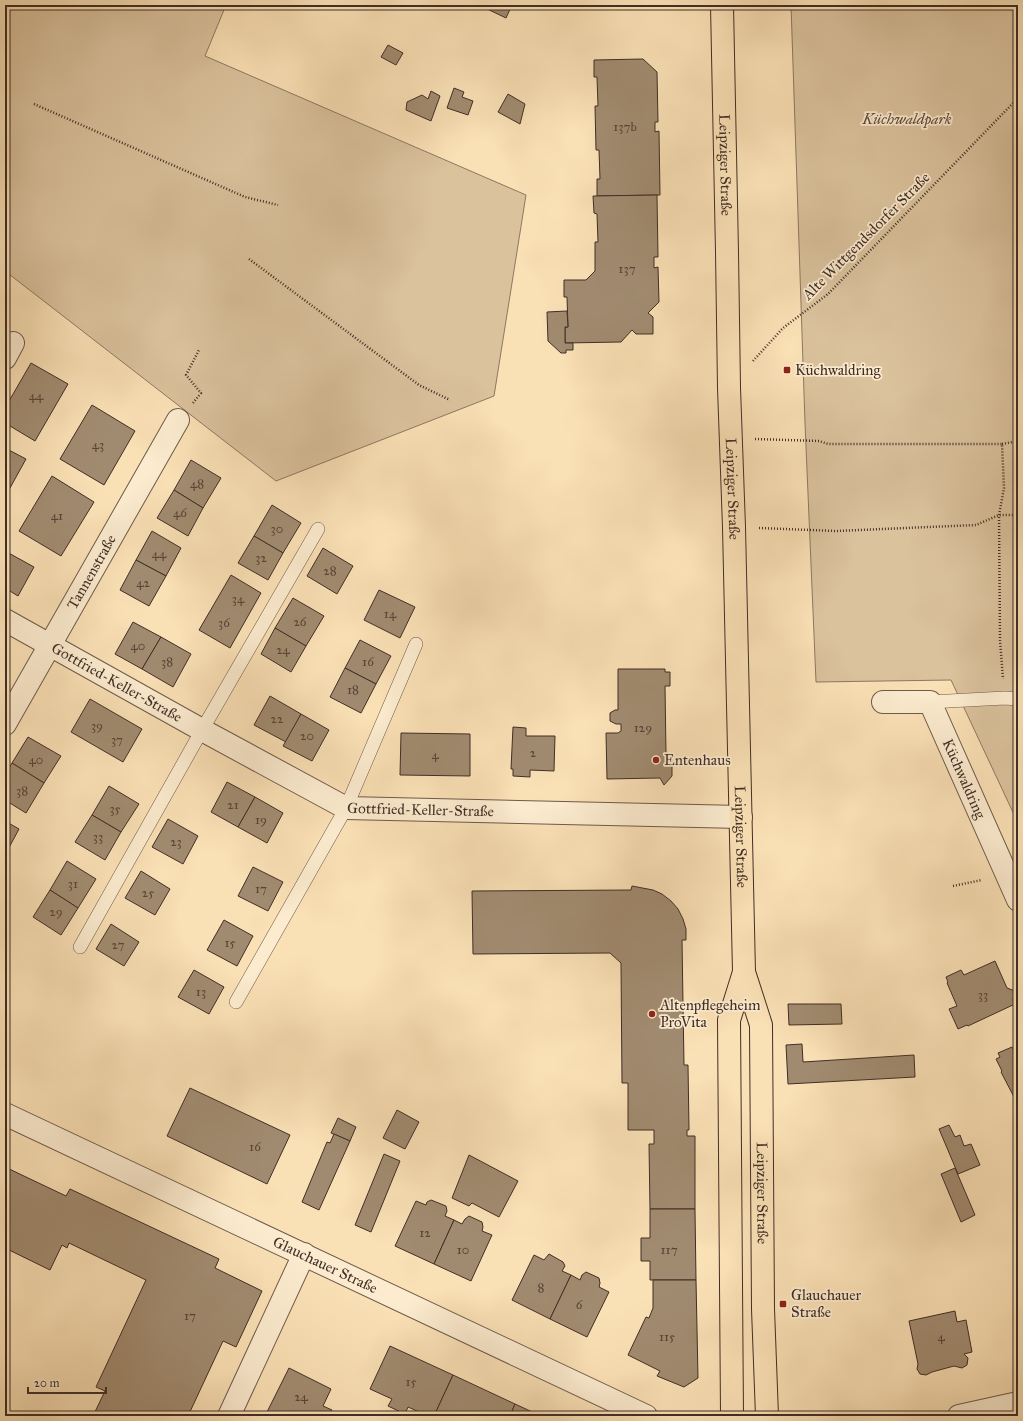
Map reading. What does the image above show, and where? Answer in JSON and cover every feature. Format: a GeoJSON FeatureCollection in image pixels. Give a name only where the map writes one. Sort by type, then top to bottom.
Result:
{"type":"FeatureCollection","features":[{"type":"Feature","properties":{"kind":"main road","name":"Leipziger Straße"},"geometry":{"type":"LineString","coordinates":[[722,5],[729,388],[734,527],[744,972],[760,1026],[763,1309],[767,1416]]}},
{"type":"Feature","properties":{"kind":"main road","name":"Leipziger Straße"},"geometry":{"type":"LineString","coordinates":[[732,1416],[729,1020],[744,972]]}},
{"type":"Feature","properties":{"kind":"street","name":"Tannenstraße"},"geometry":{"type":"LineString","coordinates":[[5,724],[178,420]]}},
{"type":"Feature","properties":{"kind":"street","name":"Gottfried-Keller-Straße"},"geometry":{"type":"LineString","coordinates":[[5,620],[202,730],[346,808],[740,817]]}},
{"type":"Feature","properties":{"kind":"street"},"geometry":{"type":"LineString","coordinates":[[883,702],[930,702]]}},
{"type":"Feature","properties":{"kind":"street","name":"Küchwaldring"},"geometry":{"type":"LineString","coordinates":[[930,702],[1018,900]]}},
{"type":"Feature","properties":{"kind":"street","name":"Glauchauer Straße"},"geometry":{"type":"LineString","coordinates":[[5,1114],[646,1416]]}},
{"type":"Feature","properties":{"kind":"street"},"geometry":{"type":"LineString","coordinates":[[229,1416],[304,1254]]}},
{"type":"Feature","properties":{"kind":"street"},"geometry":{"type":"LineString","coordinates":[[959,1416],[1018,1403]]}},
{"type":"Feature","properties":{"kind":"lane"},"geometry":{"type":"LineString","coordinates":[[80,946],[318,529]]}},
{"type":"Feature","properties":{"kind":"lane"},"geometry":{"type":"LineString","coordinates":[[236,1002],[346,808],[416,644]]}},
{"type":"Feature","properties":{"kind":"lane"},"geometry":{"type":"LineString","coordinates":[[930,702],[1005,698],[1018,699]]}},
{"type":"Feature","properties":{"kind":"path","name":"Alte Wittgendsdorfer Straße"},"geometry":{"type":"LineString","coordinates":[[729,388],[783,328],[828,294],[1018,98]]}},
{"type":"Feature","properties":{"kind":"path"},"geometry":{"type":"LineString","coordinates":[[34,104],[245,196],[278,205]]}},
{"type":"Feature","properties":{"kind":"path"},"geometry":{"type":"LineString","coordinates":[[249,259],[419,385],[450,400]]}},
{"type":"Feature","properties":{"kind":"path"},"geometry":{"type":"LineString","coordinates":[[200,350],[186,375],[201,393]]}},
{"type":"Feature","properties":{"kind":"path"},"geometry":{"type":"LineString","coordinates":[[731,439],[819,441],[828,444],[1002,444],[1018,441]]}},
{"type":"Feature","properties":{"kind":"path"},"geometry":{"type":"LineString","coordinates":[[1002,444],[1004,488],[999,515],[1000,640],[1005,698]]}},
{"type":"Feature","properties":{"kind":"path"},"geometry":{"type":"LineString","coordinates":[[734,527],[836,531],[976,526],[999,515],[1018,515]]}},
{"type":"Feature","properties":{"kind":"path"},"geometry":{"type":"LineString","coordinates":[[953,886],[1007,875]]}},
{"type":"Feature","properties":{"kind":"green space"},"geometry":{"type":"Polygon","coordinates":[[[5,5],[226,5],[205,56],[526,195],[494,396],[276,481],[5,271],[5,5]]]}},
{"type":"Feature","properties":{"kind":"green space","name":"Küchwaldpark"},"geometry":{"type":"Polygon","coordinates":[[[791,5],[1018,5],[1018,823],[951,680],[816,682],[805,423],[791,5]]]}},
{"type":"Feature","properties":{"kind":"building"},"geometry":{"type":"Polygon","coordinates":[[[484,5],[512,5],[506,18],[483,7],[484,5]]]}},
{"type":"Feature","properties":{"kind":"building"},"geometry":{"type":"Polygon","coordinates":[[[388,45],[403,53],[396,65],[381,57],[388,45]]]}},
{"type":"Feature","properties":{"kind":"building"},"geometry":{"type":"Polygon","coordinates":[[[643,59],[657,72],[658,122],[655,122],[655,132],[659,131],[660,195],[597,196],[597,179],[600,179],[599,150],[596,150],[595,106],[598,106],[597,77],[594,77],[594,60],[643,59]]]}},
{"type":"Feature","properties":{"kind":"building"},"geometry":{"type":"Polygon","coordinates":[[[454,88],[464,92],[462,97],[473,101],[468,115],[447,108],[454,88]]]}},
{"type":"Feature","properties":{"kind":"building"},"geometry":{"type":"Polygon","coordinates":[[[431,91],[440,96],[431,121],[406,110],[407,102],[422,95],[428,99],[431,91]]]}},
{"type":"Feature","properties":{"kind":"building"},"geometry":{"type":"Polygon","coordinates":[[[508,94],[525,104],[520,124],[498,112],[508,94]]]}},
{"type":"Feature","properties":{"kind":"building"},"geometry":{"type":"Polygon","coordinates":[[[657,195],[658,257],[654,257],[654,268],[658,267],[659,302],[648,313],[653,317],[653,334],[636,334],[632,330],[621,342],[565,343],[565,327],[568,327],[567,297],[564,297],[564,280],[586,280],[595,271],[595,242],[598,242],[597,214],[594,213],[593,196],[657,195]]]}},
{"type":"Feature","properties":{"kind":"building"},"geometry":{"type":"Polygon","coordinates":[[[567,311],[568,327],[565,327],[565,343],[573,343],[573,350],[566,350],[566,353],[561,353],[548,341],[547,312],[567,311]]]}},
{"type":"Feature","properties":{"kind":"building"},"geometry":{"type":"Polygon","coordinates":[[[31,363],[68,384],[35,441],[5,423],[5,408],[31,363]]]}},
{"type":"Feature","properties":{"kind":"building"},"geometry":{"type":"Polygon","coordinates":[[[92,405],[135,431],[104,485],[60,459],[92,405]]]}},
{"type":"Feature","properties":{"kind":"building"},"geometry":{"type":"Polygon","coordinates":[[[5,448],[26,459],[5,497],[5,448]]]}},
{"type":"Feature","properties":{"kind":"building"},"geometry":{"type":"Polygon","coordinates":[[[191,460],[221,478],[203,508],[174,490],[191,460]]]}},
{"type":"Feature","properties":{"kind":"building"},"geometry":{"type":"Polygon","coordinates":[[[52,476],[94,502],[61,556],[19,531],[52,476]]]}},
{"type":"Feature","properties":{"kind":"building"},"geometry":{"type":"Polygon","coordinates":[[[174,490],[203,508],[188,536],[157,518],[174,490]]]}},
{"type":"Feature","properties":{"kind":"building"},"geometry":{"type":"Polygon","coordinates":[[[272,505],[301,523],[283,553],[254,536],[272,505]]]}},
{"type":"Feature","properties":{"kind":"building"},"geometry":{"type":"Polygon","coordinates":[[[152,531],[181,548],[166,576],[136,560],[152,531]]]}},
{"type":"Feature","properties":{"kind":"building"},"geometry":{"type":"Polygon","coordinates":[[[254,536],[283,553],[268,580],[238,563],[254,536]]]}},
{"type":"Feature","properties":{"kind":"building"},"geometry":{"type":"Polygon","coordinates":[[[323,548],[353,566],[337,594],[307,576],[323,548]]]}},
{"type":"Feature","properties":{"kind":"building"},"geometry":{"type":"Polygon","coordinates":[[[5,551],[34,567],[18,596],[5,588],[5,551]]]}},
{"type":"Feature","properties":{"kind":"building"},"geometry":{"type":"Polygon","coordinates":[[[136,560],[166,576],[149,606],[120,590],[136,560]]]}},
{"type":"Feature","properties":{"kind":"building"},"geometry":{"type":"Polygon","coordinates":[[[231,575],[261,593],[230,648],[199,630],[231,575]]]}},
{"type":"Feature","properties":{"kind":"building"},"geometry":{"type":"Polygon","coordinates":[[[379,590],[415,607],[400,638],[364,620],[379,590]]]}},
{"type":"Feature","properties":{"kind":"building"},"geometry":{"type":"Polygon","coordinates":[[[293,598],[324,616],[306,646],[275,628],[293,598]]]}},
{"type":"Feature","properties":{"kind":"building"},"geometry":{"type":"Polygon","coordinates":[[[133,622],[161,637],[142,669],[115,654],[133,622]]]}},
{"type":"Feature","properties":{"kind":"building"},"geometry":{"type":"Polygon","coordinates":[[[275,628],[306,646],[291,672],[261,654],[275,628]]]}},
{"type":"Feature","properties":{"kind":"building"},"geometry":{"type":"Polygon","coordinates":[[[161,637],[191,654],[173,687],[142,669],[161,637]]]}},
{"type":"Feature","properties":{"kind":"building"},"geometry":{"type":"Polygon","coordinates":[[[360,640],[391,656],[376,684],[345,668],[360,640]]]}},
{"type":"Feature","properties":{"kind":"building"},"geometry":{"type":"Polygon","coordinates":[[[345,668],[376,684],[361,713],[330,697],[345,668]]]}},
{"type":"Feature","properties":{"kind":"building"},"geometry":{"type":"Polygon","coordinates":[[[618,669],[665,669],[665,672],[670,672],[670,686],[665,686],[666,760],[672,760],[672,776],[664,785],[660,778],[607,779],[606,733],[618,733],[621,731],[621,724],[616,724],[610,721],[610,713],[618,710],[618,669]]]}},
{"type":"Feature","properties":{"kind":"building"},"geometry":{"type":"Polygon","coordinates":[[[270,696],[301,714],[286,742],[254,725],[270,696]]]}},
{"type":"Feature","properties":{"kind":"building"},"geometry":{"type":"Polygon","coordinates":[[[90,699],[142,729],[123,762],[71,732],[90,699]]]}},
{"type":"Feature","properties":{"kind":"building"},"geometry":{"type":"Polygon","coordinates":[[[301,714],[329,730],[312,761],[283,746],[301,714]]]}},
{"type":"Feature","properties":{"kind":"building"},"geometry":{"type":"Polygon","coordinates":[[[513,727],[526,728],[526,736],[555,736],[554,771],[530,770],[530,777],[513,776],[513,769],[511,769],[513,727]]]}},
{"type":"Feature","properties":{"kind":"building"},"geometry":{"type":"Polygon","coordinates":[[[401,733],[470,734],[470,776],[400,775],[401,733]]]}},
{"type":"Feature","properties":{"kind":"building"},"geometry":{"type":"Polygon","coordinates":[[[28,737],[61,756],[44,783],[12,763],[28,737]]]}},
{"type":"Feature","properties":{"kind":"building"},"geometry":{"type":"Polygon","coordinates":[[[12,763],[44,783],[26,813],[5,800],[5,775],[12,763]]]}},
{"type":"Feature","properties":{"kind":"building"},"geometry":{"type":"Polygon","coordinates":[[[227,782],[255,797],[238,827],[211,812],[227,782]]]}},
{"type":"Feature","properties":{"kind":"building"},"geometry":{"type":"Polygon","coordinates":[[[109,786],[139,804],[121,832],[92,815],[109,786]]]}},
{"type":"Feature","properties":{"kind":"building"},"geometry":{"type":"Polygon","coordinates":[[[255,797],[283,813],[267,843],[238,827],[255,797]]]}},
{"type":"Feature","properties":{"kind":"building"},"geometry":{"type":"Polygon","coordinates":[[[92,815],[121,832],[105,860],[75,842],[92,815]]]}},
{"type":"Feature","properties":{"kind":"building"},"geometry":{"type":"Polygon","coordinates":[[[168,819],[198,836],[183,864],[152,847],[168,819]]]}},
{"type":"Feature","properties":{"kind":"building"},"geometry":{"type":"Polygon","coordinates":[[[5,821],[19,829],[5,855],[5,821]]]}},
{"type":"Feature","properties":{"kind":"building"},"geometry":{"type":"Polygon","coordinates":[[[67,861],[96,879],[78,908],[50,890],[67,861]]]}},
{"type":"Feature","properties":{"kind":"building"},"geometry":{"type":"Polygon","coordinates":[[[253,867],[283,882],[268,911],[238,896],[253,867]]]}},
{"type":"Feature","properties":{"kind":"building"},"geometry":{"type":"Polygon","coordinates":[[[141,871],[170,889],[155,915],[125,898],[141,871]]]}},
{"type":"Feature","properties":{"kind":"building","name":"Altenpflegeheim ProVita"},"geometry":{"type":"Polygon","coordinates":[[[632,886],[653,890],[662,894],[671,901],[678,909],[686,929],[686,940],[682,940],[684,1065],[688,1065],[689,1130],[687,1130],[687,1136],[695,1136],[695,1209],[650,1209],[649,1144],[654,1144],[654,1130],[628,1130],[628,1083],[622,1083],[621,963],[610,953],[473,954],[472,891],[631,890],[632,886]]]}},
{"type":"Feature","properties":{"kind":"building"},"geometry":{"type":"Polygon","coordinates":[[[50,890],[78,908],[61,935],[33,917],[50,890]]]}},
{"type":"Feature","properties":{"kind":"building"},"geometry":{"type":"Polygon","coordinates":[[[224,920],[253,936],[237,966],[207,950],[224,920]]]}},
{"type":"Feature","properties":{"kind":"building"},"geometry":{"type":"Polygon","coordinates":[[[111,924],[139,942],[124,966],[96,949],[111,924]]]}},
{"type":"Feature","properties":{"kind":"building"},"geometry":{"type":"Polygon","coordinates":[[[995,961],[1007,988],[1015,991],[1013,1000],[1015,1004],[968,1026],[967,1025],[958,1029],[949,1009],[957,1006],[946,977],[961,970],[964,975],[995,961]]]}},
{"type":"Feature","properties":{"kind":"building"},"geometry":{"type":"Polygon","coordinates":[[[194,970],[224,987],[209,1014],[178,997],[194,970]]]}},
{"type":"Feature","properties":{"kind":"building"},"geometry":{"type":"Polygon","coordinates":[[[788,1004],[841,1004],[842,1024],[789,1025],[788,1004]]]}},
{"type":"Feature","properties":{"kind":"building"},"geometry":{"type":"Polygon","coordinates":[[[802,1044],[803,1062],[914,1055],[915,1077],[788,1084],[786,1045],[802,1044]]]}},
{"type":"Feature","properties":{"kind":"building"},"geometry":{"type":"Polygon","coordinates":[[[1012,1047],[1014,1051],[1018,1049],[1018,1095],[1014,1097],[996,1059],[1000,1057],[998,1053],[1012,1047]]]}},
{"type":"Feature","properties":{"kind":"building"},"geometry":{"type":"Polygon","coordinates":[[[190,1088],[290,1135],[267,1184],[167,1136],[190,1088]]]}},
{"type":"Feature","properties":{"kind":"building"},"geometry":{"type":"Polygon","coordinates":[[[397,1110],[419,1122],[405,1149],[383,1138],[397,1110]]]}},
{"type":"Feature","properties":{"kind":"building"},"geometry":{"type":"Polygon","coordinates":[[[338,1118],[356,1127],[350,1141],[331,1133],[338,1118]]]}},
{"type":"Feature","properties":{"kind":"building"},"geometry":{"type":"Polygon","coordinates":[[[949,1125],[955,1137],[960,1135],[964,1146],[971,1144],[980,1165],[958,1174],[939,1129],[949,1125]]]}},
{"type":"Feature","properties":{"kind":"building"},"geometry":{"type":"Polygon","coordinates":[[[334,1134],[350,1141],[319,1210],[302,1202],[327,1142],[330,1143],[334,1134]]]}},
{"type":"Feature","properties":{"kind":"building"},"geometry":{"type":"Polygon","coordinates":[[[384,1154],[400,1161],[371,1232],[355,1225],[384,1154]]]}},
{"type":"Feature","properties":{"kind":"building"},"geometry":{"type":"Polygon","coordinates":[[[469,1155],[518,1181],[499,1217],[472,1203],[469,1206],[452,1198],[469,1155]]]}},
{"type":"Feature","properties":{"kind":"building"},"geometry":{"type":"Polygon","coordinates":[[[5,1167],[66,1196],[70,1189],[219,1259],[215,1268],[262,1291],[236,1347],[223,1341],[188,1416],[93,1416],[105,1391],[96,1387],[146,1280],[69,1243],[67,1248],[62,1245],[50,1270],[5,1248],[5,1167]]]}},
{"type":"Feature","properties":{"kind":"building"},"geometry":{"type":"Polygon","coordinates":[[[955,1168],[975,1215],[961,1222],[941,1174],[955,1168]]]}},
{"type":"Feature","properties":{"kind":"building"},"geometry":{"type":"Polygon","coordinates":[[[431,1200],[446,1206],[447,1211],[445,1216],[454,1220],[434,1264],[395,1246],[416,1201],[426,1205],[427,1202],[431,1200]]]}},
{"type":"Feature","properties":{"kind":"building"},"geometry":{"type":"Polygon","coordinates":[[[650,1209],[695,1209],[696,1280],[650,1280],[650,1261],[641,1261],[641,1238],[650,1238],[650,1209]]]}},
{"type":"Feature","properties":{"kind":"building"},"geometry":{"type":"Polygon","coordinates":[[[469,1216],[482,1222],[482,1231],[492,1235],[471,1281],[434,1264],[454,1220],[462,1224],[469,1216]]]}},
{"type":"Feature","properties":{"kind":"building"},"geometry":{"type":"Polygon","coordinates":[[[549,1254],[563,1262],[565,1266],[562,1271],[571,1275],[550,1319],[512,1300],[534,1255],[544,1260],[549,1254]]]}},
{"type":"Feature","properties":{"kind":"building"},"geometry":{"type":"Polygon","coordinates":[[[586,1272],[599,1278],[599,1287],[609,1292],[587,1337],[550,1319],[571,1275],[580,1280],[582,1275],[586,1272]]]}},
{"type":"Feature","properties":{"kind":"building"},"geometry":{"type":"Polygon","coordinates":[[[653,1280],[696,1280],[698,1378],[684,1387],[657,1376],[660,1371],[628,1355],[646,1317],[649,1318],[653,1308],[653,1280]]]}},
{"type":"Feature","properties":{"kind":"building"},"geometry":{"type":"Polygon","coordinates":[[[955,1311],[957,1322],[966,1320],[972,1352],[964,1354],[968,1358],[967,1365],[962,1368],[954,1366],[926,1375],[920,1374],[917,1369],[918,1364],[909,1321],[955,1311]]]}},
{"type":"Feature","properties":{"kind":"building"},"geometry":{"type":"Polygon","coordinates":[[[390,1346],[453,1375],[434,1416],[428,1416],[408,1407],[405,1414],[388,1406],[392,1399],[370,1389],[390,1346]]]}},
{"type":"Feature","properties":{"kind":"building"},"geometry":{"type":"Polygon","coordinates":[[[289,1368],[331,1389],[323,1406],[332,1410],[329,1416],[265,1416],[289,1368]]]}},
{"type":"Feature","properties":{"kind":"building"},"geometry":{"type":"Polygon","coordinates":[[[453,1375],[515,1404],[510,1416],[434,1416],[453,1375]]]}},
{"type":"Feature","properties":{"kind":"building"},"geometry":{"type":"Polygon","coordinates":[[[515,1404],[541,1416],[510,1416],[515,1404]]]}},
{"type":"Feature","properties":{"kind":"place","name":"Küchwaldring"},"geometry":{"type":"Point","coordinates":[787,370]}},
{"type":"Feature","properties":{"kind":"place","name":"Entenhaus"},"geometry":{"type":"Point","coordinates":[656,760]}},
{"type":"Feature","properties":{"kind":"place","name":"Altenpflegeheim ProVita"},"geometry":{"type":"Point","coordinates":[652,1014]}},
{"type":"Feature","properties":{"kind":"place","name":"Glauchauer Straße"},"geometry":{"type":"Point","coordinates":[783,1304]}}]}
